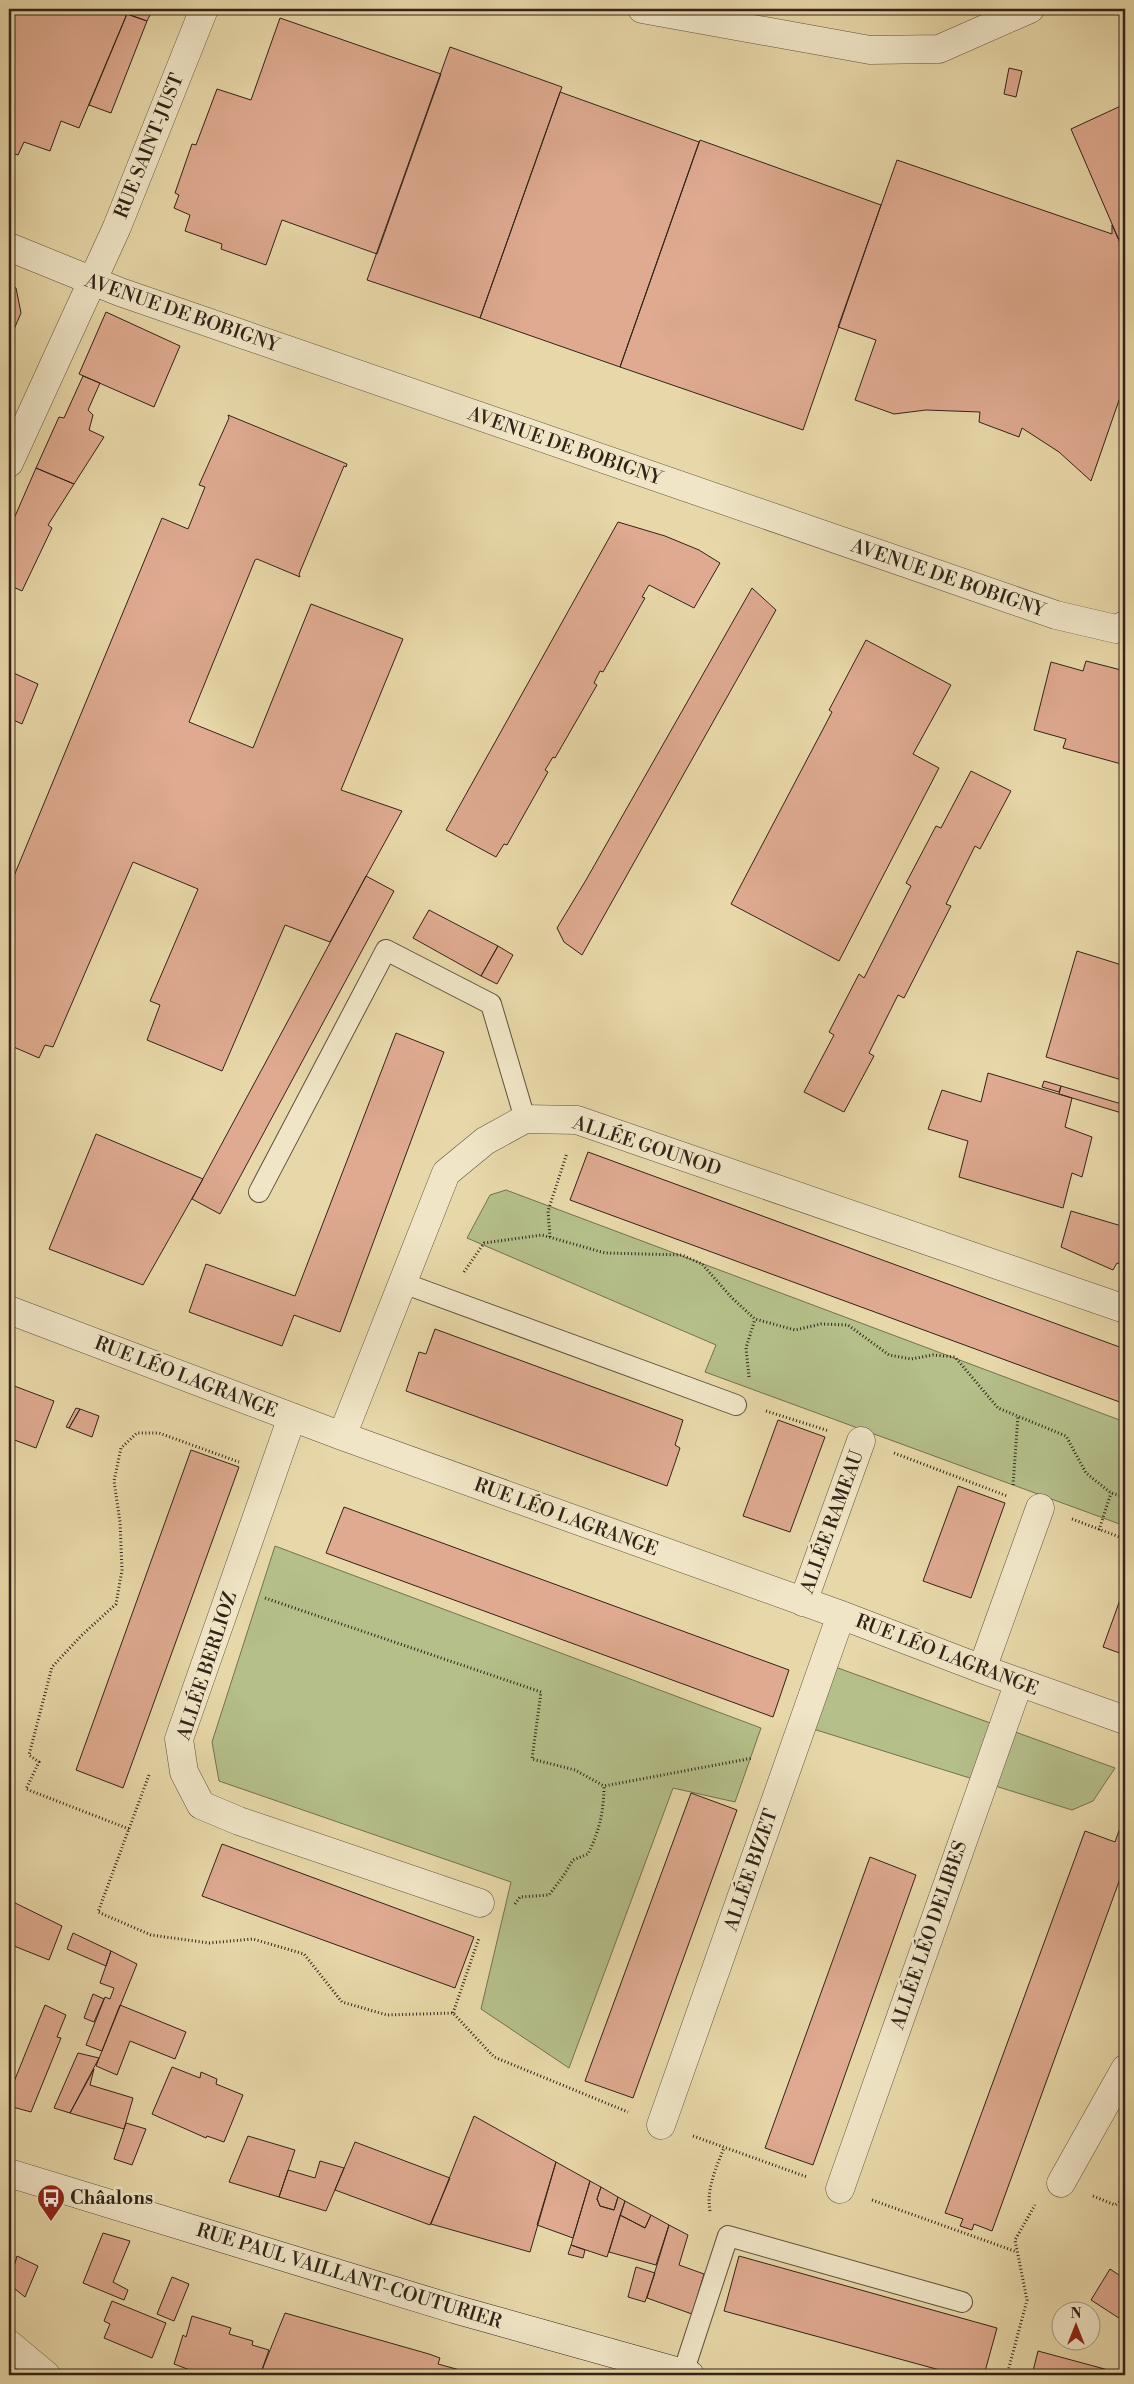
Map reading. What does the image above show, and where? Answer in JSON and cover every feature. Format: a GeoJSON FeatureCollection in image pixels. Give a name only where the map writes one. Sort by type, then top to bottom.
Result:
{"type":"FeatureCollection","features":[{"type":"Feature","properties":{"kind":"street","name":"RUE SAINT-JUST"},"geometry":{"type":"LineString","coordinates":[[9,463],[93,282],[204,9]]}},
{"type":"Feature","properties":{"kind":"street"},"geometry":{"type":"LineString","coordinates":[[642,9],[870,50],[939,49],[1030,9]]}},
{"type":"Feature","properties":{"kind":"street","name":"AVENUE DE BOBIGNY"},"geometry":{"type":"LineString","coordinates":[[9,247],[93,282],[1056,615],[1116,629],[1125,625]]}},
{"type":"Feature","properties":{"kind":"street","name":"ALLÉE GOUNOD"},"geometry":{"type":"LineString","coordinates":[[342,1436],[446,1173],[485,1141],[525,1119],[577,1120],[1125,1309]]}},
{"type":"Feature","properties":{"kind":"street","name":"RUE LÉO LAGRANGE"},"geometry":{"type":"LineString","coordinates":[[9,1310],[342,1436],[841,1615],[982,1669],[1125,1720]]}},
{"type":"Feature","properties":{"kind":"street","name":"ALLÉE BERLIOZ"},"geometry":{"type":"LineString","coordinates":[[292,1417],[179,1739],[184,1772],[201,1805],[239,1821],[480,1903]]}},
{"type":"Feature","properties":{"kind":"street","name":"ALLÉE RAMEAU"},"geometry":{"type":"LineString","coordinates":[[804,1602],[861,1441]]}},
{"type":"Feature","properties":{"kind":"street"},"geometry":{"type":"LineString","coordinates":[[982,1669],[1040,1508]]}},
{"type":"Feature","properties":{"kind":"street","name":"ALLÉE BIZET"},"geometry":{"type":"LineString","coordinates":[[661,2125],[841,1615]]}},
{"type":"Feature","properties":{"kind":"street","name":"ALLÉE LÉO DELIBES"},"geometry":{"type":"LineString","coordinates":[[840,2189],[1019,1682]]}},
{"type":"Feature","properties":{"kind":"street"},"geometry":{"type":"LineString","coordinates":[[1061,2183],[1125,2069]]}},
{"type":"Feature","properties":{"kind":"street","name":"RUE PAUL VAILLANT-COUTURIER"},"geometry":{"type":"LineString","coordinates":[[9,2173],[454,2309],[687,2374]]}},
{"type":"Feature","properties":{"kind":"street"},"geometry":{"type":"LineString","coordinates":[[9,2344],[46,2375]]}},
{"type":"Feature","properties":{"kind":"lane"},"geometry":{"type":"LineString","coordinates":[[259,1192],[386,950],[491,1004],[525,1119]]}},
{"type":"Feature","properties":{"kind":"lane"},"geometry":{"type":"LineString","coordinates":[[403,1283],[736,1405]]}},
{"type":"Feature","properties":{"kind":"lane"},"geometry":{"type":"LineString","coordinates":[[687,2374],[728,2236],[962,2302]]}},
{"type":"Feature","properties":{"kind":"path"},"geometry":{"type":"LineString","coordinates":[[550,1237],[548,1211],[577,1120]]}},
{"type":"Feature","properties":{"kind":"path"},"geometry":{"type":"LineString","coordinates":[[453,1301],[466,1268],[484,1243],[542,1235],[605,1253],[682,1254],[702,1264],[732,1298],[755,1319],[795,1330],[821,1324],[848,1325],[888,1355],[911,1359],[933,1355],[956,1357],[970,1377],[998,1408],[1066,1436],[1086,1473],[1111,1493],[1125,1497]]}},
{"type":"Feature","properties":{"kind":"path"},"geometry":{"type":"LineString","coordinates":[[755,1319],[746,1348],[747,1371],[756,1408]]}},
{"type":"Feature","properties":{"kind":"path"},"geometry":{"type":"LineString","coordinates":[[736,1405],[756,1408],[861,1441],[1125,1539]]}},
{"type":"Feature","properties":{"kind":"path"},"geometry":{"type":"LineString","coordinates":[[1012,1498],[1018,1416]]}},
{"type":"Feature","properties":{"kind":"path"},"geometry":{"type":"LineString","coordinates":[[129,1829],[26,1789],[39,1762],[30,1755],[52,1667],[82,1635],[116,1604],[122,1570],[120,1522],[114,1481],[121,1448],[137,1433],[159,1433],[272,1474]]}},
{"type":"Feature","properties":{"kind":"path"},"geometry":{"type":"LineString","coordinates":[[1099,1530],[1111,1493]]}},
{"type":"Feature","properties":{"kind":"path"},"geometry":{"type":"LineString","coordinates":[[232,1587],[542,1692],[532,1759],[575,1770],[604,1786],[793,1750]]}},
{"type":"Feature","properties":{"kind":"path"},"geometry":{"type":"LineString","coordinates":[[179,1739],[153,1764],[98,1912],[151,1935],[209,1943],[253,1939],[304,1954],[342,2002],[387,2015],[453,2013],[494,2056],[661,2125],[1017,2252]]}},
{"type":"Feature","properties":{"kind":"path"},"geometry":{"type":"LineString","coordinates":[[510,1909],[520,1898],[549,1895],[564,1875],[572,1860],[588,1854],[597,1836],[604,1808],[604,1786]]}},
{"type":"Feature","properties":{"kind":"path"},"geometry":{"type":"LineString","coordinates":[[453,2013],[484,1924],[480,1903]]}},
{"type":"Feature","properties":{"kind":"path"},"geometry":{"type":"LineString","coordinates":[[724,2148],[712,2180],[708,2201],[714,2226],[728,2236]]}},
{"type":"Feature","properties":{"kind":"path"},"geometry":{"type":"LineString","coordinates":[[1006,2375],[1027,2300],[1015,2240],[1034,2206],[1061,2183]]}},
{"type":"Feature","properties":{"kind":"green space"},"geometry":{"type":"Polygon","coordinates":[[[506,1190],[1125,1422],[1125,1526],[705,1372],[716,1345],[467,1238],[490,1195],[506,1190]]]}},
{"type":"Feature","properties":{"kind":"green space"},"geometry":{"type":"Polygon","coordinates":[[[275,1546],[761,1728],[735,1802],[673,1788],[569,2068],[481,2009],[511,1882],[219,1781],[212,1742],[275,1546]]]}},
{"type":"Feature","properties":{"kind":"green space"},"geometry":{"type":"Polygon","coordinates":[[[813,1659],[1115,1768],[1093,1801],[1072,1810],[794,1723],[813,1659]]]}},
{"type":"Feature","properties":{"kind":"building"},"geometry":{"type":"Polygon","coordinates":[[[9,9],[129,9],[79,128],[61,121],[50,151],[24,142],[18,155],[9,152],[9,9]]]}},
{"type":"Feature","properties":{"kind":"building"},"geometry":{"type":"Polygon","coordinates":[[[129,9],[153,9],[147,21],[127,14],[129,9]]]}},
{"type":"Feature","properties":{"kind":"building"},"geometry":{"type":"Polygon","coordinates":[[[127,14],[147,21],[111,113],[89,105],[127,14]]]}},
{"type":"Feature","properties":{"kind":"building"},"geometry":{"type":"Polygon","coordinates":[[[280,18],[441,74],[377,254],[282,220],[266,265],[221,249],[222,244],[185,231],[190,215],[174,208],[179,195],[175,193],[192,144],[196,145],[217,89],[251,100],[280,18]]]}},
{"type":"Feature","properties":{"kind":"building"},"geometry":{"type":"Polygon","coordinates":[[[450,47],[562,87],[480,318],[367,280],[450,47]]]}},
{"type":"Feature","properties":{"kind":"building"},"geometry":{"type":"Polygon","coordinates":[[[1009,68],[1022,71],[1016,97],[1004,94],[1009,68]]]}},
{"type":"Feature","properties":{"kind":"building"},"geometry":{"type":"Polygon","coordinates":[[[560,92],[699,142],[620,367],[480,318],[560,92]]]}},
{"type":"Feature","properties":{"kind":"building"},"geometry":{"type":"Polygon","coordinates":[[[1125,104],[1125,254],[1071,129],[1125,104]]]}},
{"type":"Feature","properties":{"kind":"building"},"geometry":{"type":"Polygon","coordinates":[[[700,140],[881,205],[803,430],[620,367],[700,140]]]}},
{"type":"Feature","properties":{"kind":"building"},"geometry":{"type":"Polygon","coordinates":[[[897,160],[1112,234],[1112,225],[1125,254],[1125,383],[1091,481],[1059,452],[1022,428],[1019,437],[979,422],[980,412],[926,410],[894,414],[855,400],[876,340],[838,327],[897,160]]]}},
{"type":"Feature","properties":{"kind":"building"},"geometry":{"type":"Polygon","coordinates":[[[9,284],[16,288],[21,313],[9,341],[9,284]]]}},
{"type":"Feature","properties":{"kind":"building"},"geometry":{"type":"Polygon","coordinates":[[[106,312],[180,346],[154,407],[79,374],[106,312]]]}},
{"type":"Feature","properties":{"kind":"building"},"geometry":{"type":"Polygon","coordinates":[[[83,376],[100,383],[88,410],[93,415],[89,430],[104,437],[74,484],[36,468],[59,417],[64,418],[83,376]]]}},
{"type":"Feature","properties":{"kind":"building"},"geometry":{"type":"Polygon","coordinates":[[[228,415],[347,464],[346,467],[344,466],[299,574],[300,577],[257,559],[255,560],[189,722],[253,748],[311,604],[403,639],[341,790],[402,811],[330,942],[285,925],[222,1071],[147,1040],[160,1005],[150,1001],[198,889],[133,862],[53,1047],[45,1045],[39,1058],[9,1045],[9,888],[162,518],[188,529],[205,487],[199,485],[229,418],[228,415]]]}},
{"type":"Feature","properties":{"kind":"building"},"geometry":{"type":"Polygon","coordinates":[[[36,468],[74,484],[48,525],[52,528],[22,591],[9,585],[9,530],[36,468]]]}},
{"type":"Feature","properties":{"kind":"building"},"geometry":{"type":"Polygon","coordinates":[[[618,522],[665,536],[699,550],[720,563],[694,608],[649,585],[642,597],[645,598],[603,672],[600,671],[594,683],[597,685],[555,758],[553,757],[545,770],[548,772],[507,845],[504,844],[496,857],[446,830],[618,522]]]}},
{"type":"Feature","properties":{"kind":"building"},"geometry":{"type":"Polygon","coordinates":[[[752,588],[776,610],[582,955],[564,942],[557,928],[752,588]]]}},
{"type":"Feature","properties":{"kind":"building"},"geometry":{"type":"Polygon","coordinates":[[[866,640],[951,685],[913,754],[939,768],[839,961],[731,904],[832,712],[829,710],[866,640]]]}},
{"type":"Feature","properties":{"kind":"building"},"geometry":{"type":"Polygon","coordinates":[[[1086,661],[1125,671],[1125,765],[1063,748],[1066,739],[1034,730],[1051,662],[1083,671],[1086,661]]]}},
{"type":"Feature","properties":{"kind":"building"},"geometry":{"type":"Polygon","coordinates":[[[9,671],[38,684],[22,724],[9,718],[9,671]]]}},
{"type":"Feature","properties":{"kind":"building"},"geometry":{"type":"Polygon","coordinates":[[[971,771],[1011,791],[980,849],[975,846],[946,904],[951,906],[904,998],[898,995],[869,1053],[874,1056],[844,1112],[804,1092],[834,1035],[829,1032],[859,974],[864,978],[911,886],[906,883],[936,826],[941,828],[971,771]]]}},
{"type":"Feature","properties":{"kind":"building"},"geometry":{"type":"Polygon","coordinates":[[[366,876],[394,891],[220,1214],[192,1199],[366,876]]]}},
{"type":"Feature","properties":{"kind":"building"},"geometry":{"type":"Polygon","coordinates":[[[429,910],[498,946],[481,976],[413,938],[429,910]]]}},
{"type":"Feature","properties":{"kind":"building"},"geometry":{"type":"Polygon","coordinates":[[[498,946],[513,955],[497,984],[481,976],[498,946]]]}},
{"type":"Feature","properties":{"kind":"building"},"geometry":{"type":"Polygon","coordinates":[[[1077,951],[1125,966],[1125,1040],[1123,1050],[1125,1051],[1125,1081],[1046,1057],[1077,951]]]}},
{"type":"Feature","properties":{"kind":"building"},"geometry":{"type":"Polygon","coordinates":[[[396,1033],[444,1052],[340,1332],[294,1315],[282,1346],[189,1312],[206,1264],[295,1296],[396,1033]]]}},
{"type":"Feature","properties":{"kind":"building"},"geometry":{"type":"Polygon","coordinates":[[[988,1073],[1072,1098],[1065,1127],[1092,1137],[1082,1177],[1072,1173],[1063,1208],[959,1177],[968,1141],[928,1129],[942,1090],[981,1102],[988,1073]]]}},
{"type":"Feature","properties":{"kind":"building"},"geometry":{"type":"Polygon","coordinates":[[[1044,1081],[1061,1086],[1059,1092],[1042,1087],[1044,1081]]]}},
{"type":"Feature","properties":{"kind":"building"},"geometry":{"type":"Polygon","coordinates":[[[1061,1086],[1125,1105],[1125,1114],[1059,1094],[1061,1086]]]}},
{"type":"Feature","properties":{"kind":"building"},"geometry":{"type":"Polygon","coordinates":[[[96,1134],[203,1179],[143,1285],[49,1249],[96,1134]]]}},
{"type":"Feature","properties":{"kind":"building"},"geometry":{"type":"Polygon","coordinates":[[[588,1152],[1125,1349],[1125,1404],[570,1200],[588,1152]]]}},
{"type":"Feature","properties":{"kind":"building"},"geometry":{"type":"Polygon","coordinates":[[[1071,1211],[1125,1227],[1125,1266],[1117,1263],[1113,1270],[1061,1247],[1071,1211]]]}},
{"type":"Feature","properties":{"kind":"building"},"geometry":{"type":"Polygon","coordinates":[[[435,1329],[683,1420],[675,1445],[680,1448],[667,1486],[406,1391],[419,1352],[426,1354],[435,1329]]]}},
{"type":"Feature","properties":{"kind":"building"},"geometry":{"type":"Polygon","coordinates":[[[9,1384],[54,1401],[36,1448],[9,1438],[9,1384]]]}},
{"type":"Feature","properties":{"kind":"building"},"geometry":{"type":"Polygon","coordinates":[[[76,1408],[80,1409],[69,1428],[66,1427],[76,1408]]]}},
{"type":"Feature","properties":{"kind":"building"},"geometry":{"type":"Polygon","coordinates":[[[80,1409],[99,1416],[92,1437],[69,1428],[80,1409]]]}},
{"type":"Feature","properties":{"kind":"building"},"geometry":{"type":"Polygon","coordinates":[[[778,1420],[825,1437],[790,1532],[743,1516],[778,1420]]]}},
{"type":"Feature","properties":{"kind":"building"},"geometry":{"type":"Polygon","coordinates":[[[191,1450],[239,1467],[123,1788],[76,1770],[191,1450]]]}},
{"type":"Feature","properties":{"kind":"building"},"geometry":{"type":"Polygon","coordinates":[[[958,1486],[1005,1503],[971,1598],[923,1581],[958,1486]]]}},
{"type":"Feature","properties":{"kind":"building"},"geometry":{"type":"Polygon","coordinates":[[[344,1507],[789,1670],[773,1717],[326,1553],[344,1507]]]}},
{"type":"Feature","properties":{"kind":"building"},"geometry":{"type":"Polygon","coordinates":[[[1125,1586],[1125,1655],[1103,1647],[1125,1586]]]}},
{"type":"Feature","properties":{"kind":"building"},"geometry":{"type":"Polygon","coordinates":[[[691,1793],[737,1810],[633,2098],[585,2081],[691,1793]]]}},
{"type":"Feature","properties":{"kind":"building"},"geometry":{"type":"Polygon","coordinates":[[[1125,1814],[1125,1865],[992,2231],[974,2224],[972,2230],[960,2226],[963,2219],[945,2213],[1085,1831],[1115,1842],[1125,1814]]]}},
{"type":"Feature","properties":{"kind":"building"},"geometry":{"type":"Polygon","coordinates":[[[222,1844],[474,1937],[455,1988],[202,1896],[222,1844]]]}},
{"type":"Feature","properties":{"kind":"building"},"geometry":{"type":"Polygon","coordinates":[[[870,1857],[916,1875],[813,2165],[765,2148],[870,1857]]]}},
{"type":"Feature","properties":{"kind":"building"},"geometry":{"type":"Polygon","coordinates":[[[9,1900],[62,1926],[49,1960],[9,1944],[9,1900]]]}},
{"type":"Feature","properties":{"kind":"building"},"geometry":{"type":"Polygon","coordinates":[[[73,1933],[111,1951],[106,1966],[67,1949],[73,1933]]]}},
{"type":"Feature","properties":{"kind":"building"},"geometry":{"type":"Polygon","coordinates":[[[111,1951],[137,1964],[102,2051],[86,2045],[105,1997],[110,1999],[114,1988],[100,1983],[111,1951]]]}},
{"type":"Feature","properties":{"kind":"building"},"geometry":{"type":"Polygon","coordinates":[[[93,1994],[104,1999],[94,2022],[84,2018],[93,1994]]]}},
{"type":"Feature","properties":{"kind":"building"},"geometry":{"type":"Polygon","coordinates":[[[45,2005],[66,2015],[57,2037],[61,2038],[31,2112],[9,2106],[9,2094],[45,2005]]]}},
{"type":"Feature","properties":{"kind":"building"},"geometry":{"type":"Polygon","coordinates":[[[120,2005],[186,2032],[175,2059],[130,2041],[117,2075],[96,2066],[120,2005]]]}},
{"type":"Feature","properties":{"kind":"building"},"geometry":{"type":"Polygon","coordinates":[[[78,2053],[99,2058],[70,2113],[54,2108],[78,2053]]]}},
{"type":"Feature","properties":{"kind":"building"},"geometry":{"type":"Polygon","coordinates":[[[172,2067],[200,2078],[201,2072],[217,2079],[216,2084],[243,2095],[224,2142],[207,2136],[206,2138],[152,2114],[172,2067]]]}},
{"type":"Feature","properties":{"kind":"building"},"geometry":{"type":"Polygon","coordinates":[[[94,2069],[90,2085],[133,2098],[124,2129],[70,2113],[94,2069]]]}},
{"type":"Feature","properties":{"kind":"building"},"geometry":{"type":"Polygon","coordinates":[[[474,2116],[556,2162],[530,2252],[431,2224],[474,2116]]]}},
{"type":"Feature","properties":{"kind":"building"},"geometry":{"type":"Polygon","coordinates":[[[126,2123],[146,2129],[132,2165],[114,2159],[126,2123]]]}},
{"type":"Feature","properties":{"kind":"building"},"geometry":{"type":"Polygon","coordinates":[[[248,2136],[295,2150],[279,2197],[229,2182],[248,2136]]]}},
{"type":"Feature","properties":{"kind":"building"},"geometry":{"type":"Polygon","coordinates":[[[355,2142],[450,2178],[430,2225],[335,2190],[355,2142]]]}},
{"type":"Feature","properties":{"kind":"building"},"geometry":{"type":"Polygon","coordinates":[[[320,2161],[344,2168],[326,2211],[279,2197],[288,2170],[315,2178],[320,2161]]]}},
{"type":"Feature","properties":{"kind":"building"},"geometry":{"type":"Polygon","coordinates":[[[556,2162],[590,2181],[573,2238],[537,2225],[556,2162]]]}},
{"type":"Feature","properties":{"kind":"building"},"geometry":{"type":"Polygon","coordinates":[[[590,2181],[601,2187],[597,2199],[600,2206],[614,2210],[618,2197],[625,2201],[607,2257],[571,2245],[590,2181]]]}},
{"type":"Feature","properties":{"kind":"building"},"geometry":{"type":"Polygon","coordinates":[[[601,2187],[618,2197],[614,2210],[600,2206],[597,2199],[601,2187]]]}},
{"type":"Feature","properties":{"kind":"building"},"geometry":{"type":"Polygon","coordinates":[[[625,2201],[651,2215],[645,2228],[620,2215],[625,2201]]]}},
{"type":"Feature","properties":{"kind":"building"},"geometry":{"type":"Polygon","coordinates":[[[620,2215],[645,2228],[651,2215],[669,2225],[656,2265],[609,2252],[620,2215]]]}},
{"type":"Feature","properties":{"kind":"building"},"geometry":{"type":"Polygon","coordinates":[[[669,2225],[688,2235],[679,2265],[704,2274],[692,2314],[647,2298],[669,2225]]]}},
{"type":"Feature","properties":{"kind":"building"},"geometry":{"type":"Polygon","coordinates":[[[103,2233],[130,2241],[113,2282],[128,2290],[124,2300],[83,2283],[103,2233]]]}},
{"type":"Feature","properties":{"kind":"building"},"geometry":{"type":"Polygon","coordinates":[[[571,2245],[585,2250],[583,2258],[568,2254],[571,2245]]]}},
{"type":"Feature","properties":{"kind":"building"},"geometry":{"type":"Polygon","coordinates":[[[17,2256],[38,2266],[25,2297],[9,2284],[17,2256]]]}},
{"type":"Feature","properties":{"kind":"building"},"geometry":{"type":"Polygon","coordinates":[[[739,2256],[997,2328],[984,2375],[958,2375],[724,2311],[739,2256]]]}},
{"type":"Feature","properties":{"kind":"building"},"geometry":{"type":"Polygon","coordinates":[[[636,2267],[655,2273],[645,2302],[628,2297],[636,2267]]]}},
{"type":"Feature","properties":{"kind":"building"},"geometry":{"type":"Polygon","coordinates":[[[1110,2269],[1125,2279],[1125,2315],[1122,2320],[1102,2307],[1102,2302],[1091,2300],[1110,2269]]]}},
{"type":"Feature","properties":{"kind":"building"},"geometry":{"type":"Polygon","coordinates":[[[172,2277],[189,2284],[174,2321],[157,2314],[172,2277]]]}},
{"type":"Feature","properties":{"kind":"building"},"geometry":{"type":"Polygon","coordinates":[[[112,2301],[166,2323],[152,2358],[104,2338],[110,2324],[104,2321],[112,2301]]]}},
{"type":"Feature","properties":{"kind":"building"},"geometry":{"type":"Polygon","coordinates":[[[285,2313],[429,2354],[440,2358],[438,2364],[478,2375],[260,2375],[285,2313]]]}},
{"type":"Feature","properties":{"kind":"building"},"geometry":{"type":"Polygon","coordinates":[[[192,2316],[231,2328],[229,2334],[253,2341],[252,2345],[269,2350],[260,2375],[203,2375],[174,2364],[183,2335],[186,2337],[192,2316]]]}},
{"type":"Feature","properties":{"kind":"building"},"geometry":{"type":"Polygon","coordinates":[[[1038,2351],[1101,2368],[1097,2375],[1032,2375],[1038,2351]]]}},
{"type":"Feature","properties":{"kind":"building"},"geometry":{"type":"Polygon","coordinates":[[[1101,2368],[1125,2375],[1097,2375],[1101,2368]]]}},
{"type":"Feature","properties":{"kind":"place","name":"Châalons"},"geometry":{"type":"Point","coordinates":[51,2222]}}]}
